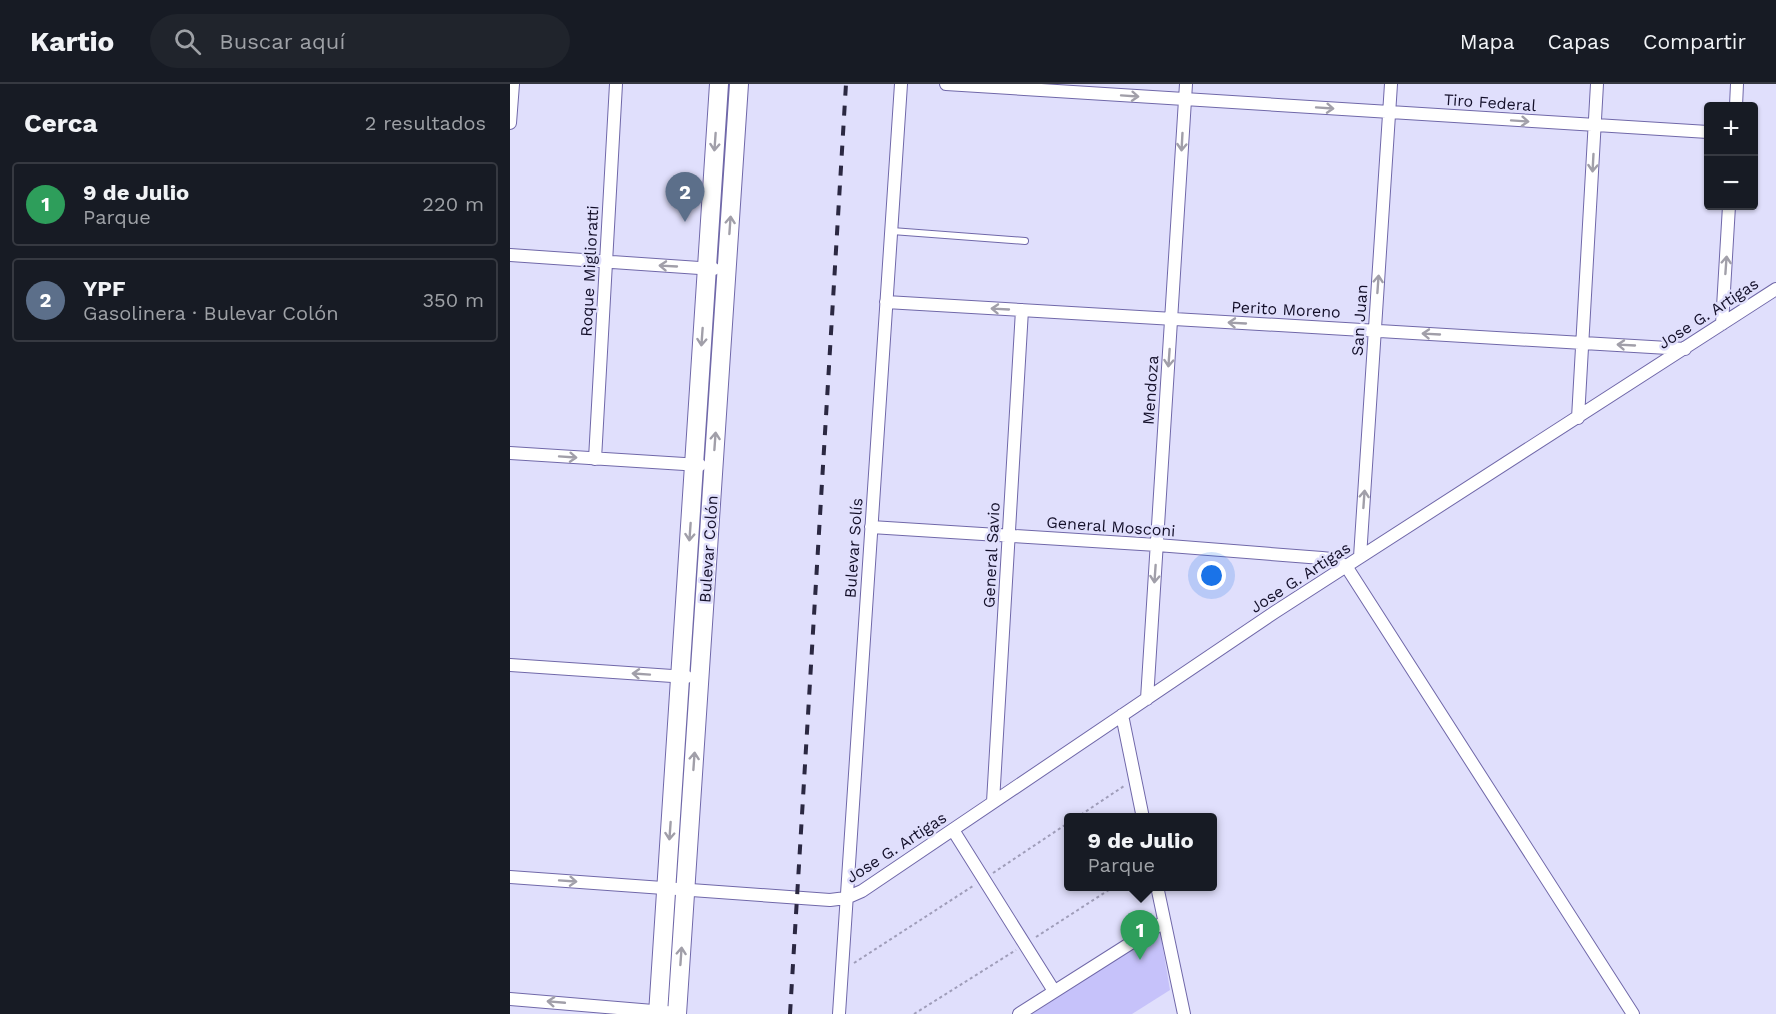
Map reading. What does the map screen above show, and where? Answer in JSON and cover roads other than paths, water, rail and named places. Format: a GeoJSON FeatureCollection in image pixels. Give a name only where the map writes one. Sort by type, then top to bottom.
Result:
{"type":"FeatureCollection","features":[{"type":"Feature","properties":{"kind":"main road","name":"Bulevar Colón"},"geometry":{"type":"LineString","coordinates":[[658,1012],[719,84]]}},
{"type":"Feature","properties":{"kind":"main road","name":"Bulevar Colón"},"geometry":{"type":"LineString","coordinates":[[677,1013],[739,84]]}},
{"type":"Feature","properties":{"kind":"street"},"geometry":{"type":"LineString","coordinates":[[510,123],[513,84]]}},
{"type":"Feature","properties":{"kind":"street","name":"Roque Miglioratti"},"geometry":{"type":"LineString","coordinates":[[595,459],[616,84]]}},
{"type":"Feature","properties":{"kind":"street","name":"Bulevar Solís"},"geometry":{"type":"LineString","coordinates":[[839,1014],[901,84]]}},
{"type":"Feature","properties":{"kind":"street","name":"Tiro Federal"},"geometry":{"type":"LineString","coordinates":[[946,84],[1704,132]]}},
{"type":"Feature","properties":{"kind":"street","name":"Mendoza"},"geometry":{"type":"LineString","coordinates":[[1147,699],[1186,84]]}},
{"type":"Feature","properties":{"kind":"street","name":"San Juan"},"geometry":{"type":"LineString","coordinates":[[1360,557],[1391,84]]}},
{"type":"Feature","properties":{"kind":"street"},"geometry":{"type":"LineString","coordinates":[[1578,418],[1597,84]]}},
{"type":"Feature","properties":{"kind":"street"},"geometry":{"type":"LineString","coordinates":[[1736,102],[1737,84]]}},
{"type":"Feature","properties":{"kind":"street"},"geometry":{"type":"LineString","coordinates":[[1722,324],[1729,210]]}},
{"type":"Feature","properties":{"kind":"street"},"geometry":{"type":"LineString","coordinates":[[510,255],[727,269]]}},
{"type":"Feature","properties":{"kind":"street","name":"Jose G. Artigas"},"geometry":{"type":"LineString","coordinates":[[846,898],[862,891],[1346,566],[1776,289]]}},
{"type":"Feature","properties":{"kind":"street","name":"Perito Moreno"},"geometry":{"type":"LineString","coordinates":[[886,302],[1684,349]]}},
{"type":"Feature","properties":{"kind":"street","name":"General Savio"},"geometry":{"type":"LineString","coordinates":[[993,802],[1022,310]]}},
{"type":"Feature","properties":{"kind":"street"},"geometry":{"type":"LineString","coordinates":[[510,453],[713,466]]}},
{"type":"Feature","properties":{"kind":"street","name":"General Mosconi"},"geometry":{"type":"LineString","coordinates":[[871,527],[1157,545],[1331,559],[1346,566]]}},
{"type":"Feature","properties":{"kind":"street"},"geometry":{"type":"LineString","coordinates":[[1346,566],[1633,1014]]}},
{"type":"Feature","properties":{"kind":"street"},"geometry":{"type":"LineString","coordinates":[[510,665],[700,678]]}},
{"type":"Feature","properties":{"kind":"street"},"geometry":{"type":"LineString","coordinates":[[1122,716],[1142,813]]}},
{"type":"Feature","properties":{"kind":"street"},"geometry":{"type":"LineString","coordinates":[[953,830],[1054,991]]}},
{"type":"Feature","properties":{"kind":"street"},"geometry":{"type":"LineString","coordinates":[[510,877],[830,900],[846,898]]}},
{"type":"Feature","properties":{"kind":"street"},"geometry":{"type":"LineString","coordinates":[[1158,891],[1184,1014]]}},
{"type":"Feature","properties":{"kind":"street"},"geometry":{"type":"LineString","coordinates":[[1018,1014],[1164,922]]}},
{"type":"Feature","properties":{"kind":"street"},"geometry":{"type":"LineString","coordinates":[[510,999],[677,1013]]}},
{"type":"Feature","properties":{"kind":"lane"},"geometry":{"type":"LineString","coordinates":[[712,197],[732,199]]}},
{"type":"Feature","properties":{"kind":"lane"},"geometry":{"type":"LineString","coordinates":[[891,231],[1025,241]]}},
{"type":"Feature","properties":{"kind":"railway"},"geometry":{"type":"LineString","coordinates":[[790,1014],[846,84]]}},
{"type":"Feature","properties":{"kind":"place","name":"YPF"},"geometry":{"type":"Point","coordinates":[685,222]}},
{"type":"Feature","properties":{"kind":"place","name":"9 de Julio"},"geometry":{"type":"Point","coordinates":[1140,960]}}]}
